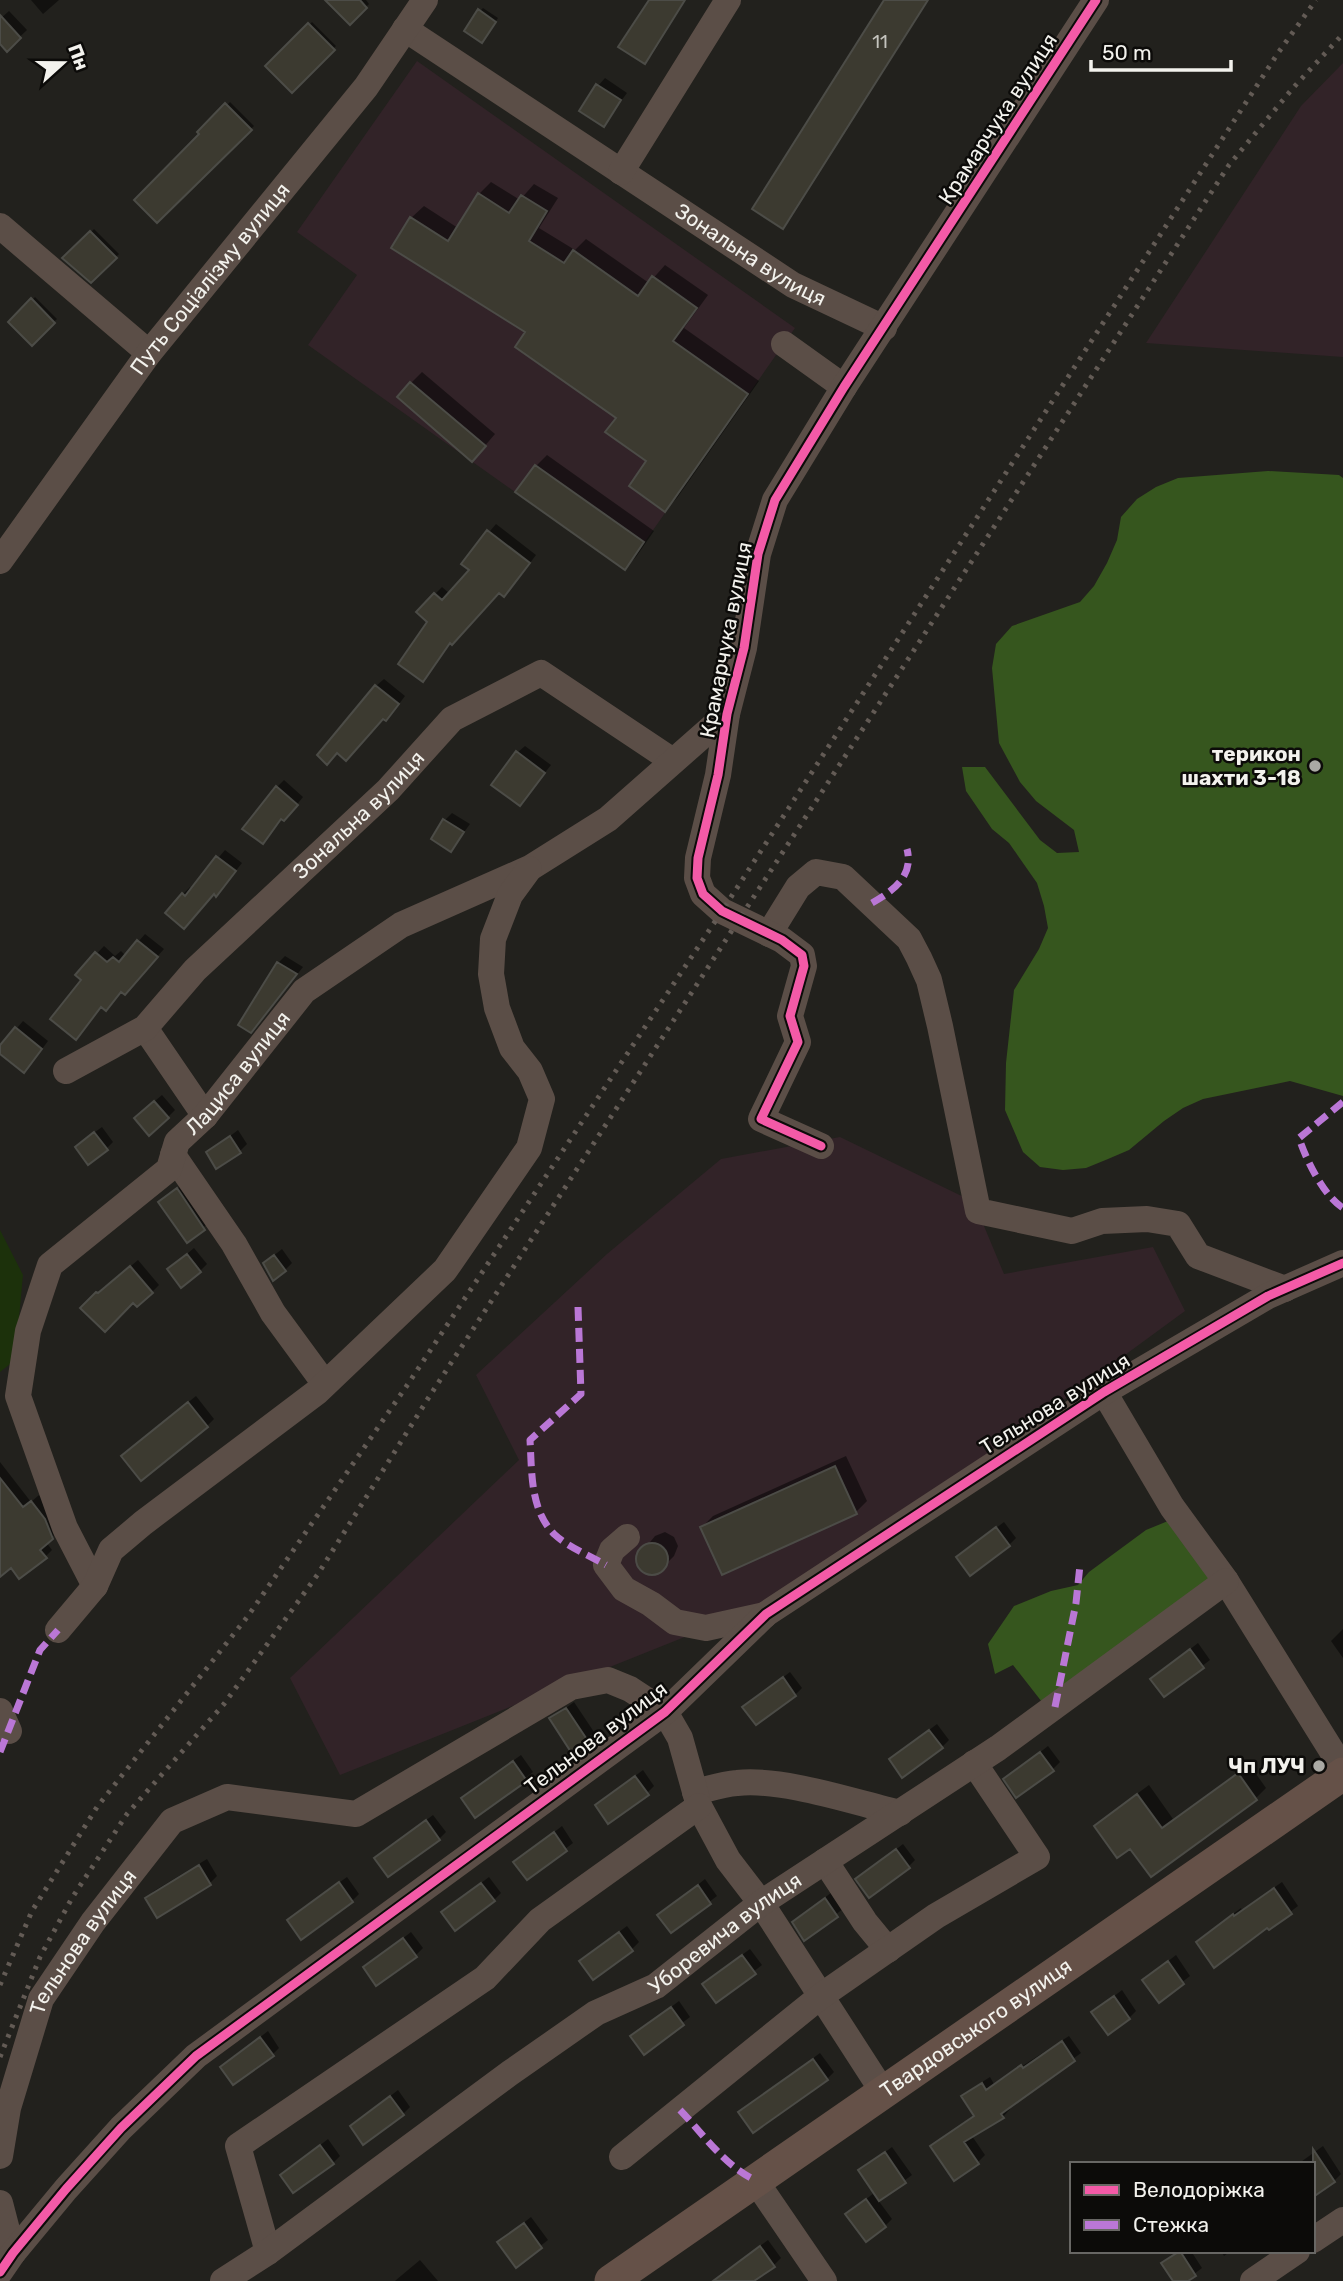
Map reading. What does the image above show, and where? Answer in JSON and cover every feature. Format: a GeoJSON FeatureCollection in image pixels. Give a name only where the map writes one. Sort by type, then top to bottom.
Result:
{"type":"FeatureCollection","features":[{"type":"Feature","properties":{"kind":"main road","name":"Твардовського вулиця"},"geometry":{"type":"LineString","coordinates":[[611,2281],[1343,1774]]}},
{"type":"Feature","properties":{"kind":"street","name":"Путь Соціалізму вулиця"},"geometry":{"type":"LineString","coordinates":[[0,561],[149,354],[366,87],[425,0]]}},
{"type":"Feature","properties":{"kind":"street"},"geometry":{"type":"LineString","coordinates":[[621,172],[728,0]]}},
{"type":"Feature","properties":{"kind":"street","name":"Крамарчука вулиця"},"geometry":{"type":"LineString","coordinates":[[821,1146],[761,1119],[798,1042],[790,1016],[804,967],[802,954],[723,911],[704,894],[697,878],[698,858],[718,775],[727,713],[744,648],[758,554],[775,500],[844,387],[1096,0]]}},
{"type":"Feature","properties":{"kind":"street","name":"Зональна вулиця"},"geometry":{"type":"LineString","coordinates":[[405,29],[793,285],[884,328]]}},
{"type":"Feature","properties":{"kind":"street"},"geometry":{"type":"LineString","coordinates":[[0,226],[149,354]]}},
{"type":"Feature","properties":{"kind":"street"},"geometry":{"type":"LineString","coordinates":[[784,344],[844,387]]}},
{"type":"Feature","properties":{"kind":"street","name":"Зональна вулиця"},"geometry":{"type":"LineString","coordinates":[[66,1071],[145,1028],[195,970],[388,790],[452,719],[541,673],[673,761]]}},
{"type":"Feature","properties":{"kind":"street","name":"Лациса вулиця"},"geometry":{"type":"LineString","coordinates":[[95,1586],[65,1528],[19,1396],[28,1331],[50,1265],[169,1169],[177,1142],[205,1116],[304,991],[401,925],[530,868],[608,819],[727,713]]}},
{"type":"Feature","properties":{"kind":"street"},"geometry":{"type":"LineString","coordinates":[[58,1630],[95,1586],[111,1550],[325,1384],[444,1270],[529,1148],[542,1099],[530,1071],[512,1048],[497,1008],[491,974],[493,939],[510,895],[530,868]]}},
{"type":"Feature","properties":{"kind":"street"},"geometry":{"type":"LineString","coordinates":[[769,934],[798,887],[817,872],[843,877],[909,939],[929,980],[978,1211],[1072,1231],[1102,1221],[1147,1219],[1178,1224],[1198,1256],[1285,1289]]}},
{"type":"Feature","properties":{"kind":"street"},"geometry":{"type":"LineString","coordinates":[[145,1028],[205,1116]]}},
{"type":"Feature","properties":{"kind":"street"},"geometry":{"type":"LineString","coordinates":[[173,1155],[234,1244],[273,1313],[325,1384]]}},
{"type":"Feature","properties":{"kind":"street","name":"Тельнова вулиця"},"geometry":{"type":"LineString","coordinates":[[7,2262],[121,2128],[196,2056],[664,1712],[766,1614],[1104,1392],[1268,1296],[1343,1263]]}},
{"type":"Feature","properties":{"kind":"street"},"geometry":{"type":"LineString","coordinates":[[1104,1392],[1172,1507],[1226,1581],[1343,1769]]}},
{"type":"Feature","properties":{"kind":"street"},"geometry":{"type":"LineString","coordinates":[[626,1537],[612,1550],[606,1565],[624,1589],[675,1622],[706,1628],[766,1614]]}},
{"type":"Feature","properties":{"kind":"street","name":"Уборевича вулиця"},"geometry":{"type":"LineString","coordinates":[[223,2281],[268,2252],[510,2073],[596,2013],[656,1986],[761,1903],[974,1763],[1226,1581]]}},
{"type":"Feature","properties":{"kind":"street","name":"Тельнова вулиця"},"geometry":{"type":"LineString","coordinates":[[0,2156],[8,2108],[41,2000],[93,1922],[172,1821],[227,1797],[356,1814],[571,1687],[608,1680],[630,1689],[664,1712]]}},
{"type":"Feature","properties":{"kind":"street"},"geometry":{"type":"LineString","coordinates":[[664,1712],[680,1738],[697,1799],[728,1860],[761,1903],[883,2092]]}},
{"type":"Feature","properties":{"kind":"street"},"geometry":{"type":"LineString","coordinates":[[622,2157],[821,1996],[936,1916],[1037,1857],[974,1763]]}},
{"type":"Feature","properties":{"kind":"street"},"geometry":{"type":"LineString","coordinates":[[268,2252],[238,2146],[485,1978],[540,1920],[697,1799],[736,1783],[765,1783],[901,1812]]}},
{"type":"Feature","properties":{"kind":"street"},"geometry":{"type":"LineString","coordinates":[[825,1861],[865,1922],[888,1950]]}},
{"type":"Feature","properties":{"kind":"street"},"geometry":{"type":"LineString","coordinates":[[755,2180],[824,2281]]}},
{"type":"Feature","properties":{"kind":"street","name":"Тельнова вулиця"},"geometry":{"type":"LineString","coordinates":[[0,2203],[7,2262]]}},
{"type":"Feature","properties":{"kind":"street"},"geometry":{"type":"LineString","coordinates":[[1315,2239],[1343,2220]]}},
{"type":"Feature","properties":{"kind":"street"},"geometry":{"type":"LineString","coordinates":[[1253,2281],[1294,2253]]}},
{"type":"Feature","properties":{"kind":"shaded area"},"geometry":{"type":"Polygon","coordinates":[[[417,61],[795,328],[625,570],[308,345],[357,275],[297,232],[417,61]]]}},
{"type":"Feature","properties":{"kind":"shaded area"},"geometry":{"type":"Polygon","coordinates":[[[1343,63],[1343,357],[1146,343],[1301,106],[1343,63]]]}},
{"type":"Feature","properties":{"kind":"shaded area"},"geometry":{"type":"Polygon","coordinates":[[[840,1137],[974,1202],[1004,1274],[1153,1247],[1185,1311],[807,1588],[340,1775],[290,1678],[519,1460],[476,1375],[607,1254],[721,1159],[840,1137]]]}},
{"type":"Feature","properties":{"kind":"green space"},"geometry":{"type":"Polygon","coordinates":[[[1268,471],[1339,475],[1343,478],[1343,1096],[1290,1081],[1203,1099],[1164,1121],[1129,1150],[1108,1159],[1086,1168],[1063,1170],[1040,1167],[1023,1152],[1005,1110],[1006,1063],[1014,990],[1039,949],[1048,928],[1044,906],[1037,883],[1009,843],[992,829],[966,791],[962,767],[985,767],[1040,840],[1057,853],[1079,852],[1074,830],[1036,801],[1020,782],[999,743],[992,668],[996,644],[1012,626],[1080,602],[1094,586],[1107,563],[1117,540],[1121,517],[1137,499],[1178,478],[1268,471]]]}},
{"type":"Feature","properties":{"kind":"green space"},"geometry":{"type":"Polygon","coordinates":[[[0,1230],[23,1275],[15,1360],[0,1372],[0,1230]]]}},
{"type":"Feature","properties":{"kind":"green space"},"geometry":{"type":"Polygon","coordinates":[[[1168,1521],[1220,1587],[1042,1702],[1013,1665],[995,1674],[988,1644],[1014,1606],[1051,1591],[1078,1585],[1089,1572],[1146,1530],[1168,1521]]]}},
{"type":"Feature","properties":{"kind":"building"},"geometry":{"type":"Polygon","coordinates":[[[325,0],[360,0],[367,8],[350,25],[325,0]]]}},
{"type":"Feature","properties":{"kind":"building"},"geometry":{"type":"Polygon","coordinates":[[[649,0],[685,0],[645,64],[618,47],[649,0]]]}},
{"type":"Feature","properties":{"kind":"building"},"geometry":{"type":"Polygon","coordinates":[[[884,0],[928,0],[783,229],[752,209],[884,0]]]}},
{"type":"Feature","properties":{"kind":"building"},"geometry":{"type":"Polygon","coordinates":[[[478,9],[496,22],[482,43],[464,31],[478,9]]]}},
{"type":"Feature","properties":{"kind":"building"},"geometry":{"type":"Polygon","coordinates":[[[0,15],[21,38],[7,52],[0,44],[0,15]]]}},
{"type":"Feature","properties":{"kind":"building"},"geometry":{"type":"Polygon","coordinates":[[[308,23],[335,50],[292,93],[265,66],[308,23]]]}},
{"type":"Feature","properties":{"kind":"building"},"geometry":{"type":"Polygon","coordinates":[[[596,84],[621,100],[604,127],[579,111],[596,84]]]}},
{"type":"Feature","properties":{"kind":"building"},"geometry":{"type":"Polygon","coordinates":[[[225,103],[252,130],[157,223],[134,200],[199,134],[197,132],[225,103]]]}},
{"type":"Feature","properties":{"kind":"building"},"geometry":{"type":"Polygon","coordinates":[[[478,193],[509,213],[521,195],[547,211],[529,241],[564,263],[573,250],[638,296],[652,276],[697,308],[673,341],[748,394],[665,512],[629,486],[646,461],[605,432],[616,418],[515,347],[525,332],[391,248],[410,217],[448,241],[478,193]]]}},
{"type":"Feature","properties":{"kind":"building"},"geometry":{"type":"Polygon","coordinates":[[[90,231],[117,258],[91,283],[62,258],[90,231]]]}},
{"type":"Feature","properties":{"kind":"building"},"geometry":{"type":"Polygon","coordinates":[[[31,298],[55,323],[32,346],[8,322],[31,298]]]}},
{"type":"Feature","properties":{"kind":"building"},"geometry":{"type":"Polygon","coordinates":[[[410,382],[486,446],[472,462],[397,397],[410,382]]]}},
{"type":"Feature","properties":{"kind":"building"},"geometry":{"type":"Polygon","coordinates":[[[535,465],[644,542],[625,570],[515,492],[535,465]]]}},
{"type":"Feature","properties":{"kind":"building"},"geometry":{"type":"Polygon","coordinates":[[[487,530],[530,563],[504,597],[499,593],[452,645],[450,643],[423,682],[398,664],[427,622],[416,612],[434,593],[442,600],[469,570],[461,564],[487,530]]]}},
{"type":"Feature","properties":{"kind":"building"},"geometry":{"type":"Polygon","coordinates":[[[375,685],[399,704],[346,761],[337,753],[327,765],[317,755],[375,685]]]}},
{"type":"Feature","properties":{"kind":"building"},"geometry":{"type":"Polygon","coordinates":[[[516,751],[545,773],[520,806],[491,785],[516,751]]]}},
{"type":"Feature","properties":{"kind":"building"},"geometry":{"type":"Polygon","coordinates":[[[276,786],[298,805],[284,821],[281,819],[263,844],[242,829],[276,786]]]}},
{"type":"Feature","properties":{"kind":"building"},"geometry":{"type":"Polygon","coordinates":[[[443,819],[464,832],[451,852],[431,839],[443,819]]]}},
{"type":"Feature","properties":{"kind":"building"},"geometry":{"type":"Polygon","coordinates":[[[216,856],[236,871],[216,897],[214,894],[184,929],[165,913],[182,893],[185,896],[216,856]]]}},
{"type":"Feature","properties":{"kind":"building"},"geometry":{"type":"Polygon","coordinates":[[[137,940],[158,957],[125,995],[121,992],[106,1011],[101,1007],[76,1040],[50,1019],[81,980],[75,975],[95,952],[107,962],[113,957],[119,962],[137,940]]]}},
{"type":"Feature","properties":{"kind":"building"},"geometry":{"type":"Polygon","coordinates":[[[277,962],[297,974],[251,1033],[238,1025],[277,962]]]}},
{"type":"Feature","properties":{"kind":"building"},"geometry":{"type":"Polygon","coordinates":[[[15,1027],[42,1049],[24,1073],[0,1054],[0,1045],[15,1027]]]}},
{"type":"Feature","properties":{"kind":"building"},"geometry":{"type":"Polygon","coordinates":[[[154,1101],[169,1118],[149,1136],[134,1118],[154,1101]]]}},
{"type":"Feature","properties":{"kind":"building"},"geometry":{"type":"Polygon","coordinates":[[[94,1132],[108,1150],[88,1165],[75,1147],[94,1132]]]}},
{"type":"Feature","properties":{"kind":"building"},"geometry":{"type":"Polygon","coordinates":[[[230,1136],[241,1153],[216,1169],[206,1152],[230,1136]]]}},
{"type":"Feature","properties":{"kind":"building"},"geometry":{"type":"Polygon","coordinates":[[[177,1188],[205,1230],[187,1243],[158,1202],[177,1188]]]}},
{"type":"Feature","properties":{"kind":"building"},"geometry":{"type":"Polygon","coordinates":[[[187,1254],[201,1272],[181,1288],[167,1269],[187,1254]]]}},
{"type":"Feature","properties":{"kind":"building"},"geometry":{"type":"Polygon","coordinates":[[[274,1255],[286,1271],[273,1281],[263,1263],[274,1255]]]}},
{"type":"Feature","properties":{"kind":"building"},"geometry":{"type":"Polygon","coordinates":[[[130,1266],[153,1293],[137,1307],[133,1303],[105,1332],[80,1308],[130,1266]]]}},
{"type":"Feature","properties":{"kind":"building"},"geometry":{"type":"Polygon","coordinates":[[[188,1402],[208,1427],[141,1481],[121,1456],[188,1402]]]}},
{"type":"Feature","properties":{"kind":"building"},"geometry":{"type":"Polygon","coordinates":[[[835,1466],[857,1514],[722,1575],[700,1527],[835,1466]]]}},
{"type":"Feature","properties":{"kind":"building"},"geometry":{"type":"Polygon","coordinates":[[[0,1478],[23,1507],[31,1501],[45,1519],[53,1539],[40,1550],[47,1558],[19,1579],[11,1568],[0,1577],[0,1478]]]}},
{"type":"Feature","properties":{"kind":"building"},"geometry":{"type":"Polygon","coordinates":[[[996,1527],[1010,1546],[970,1576],[956,1557],[996,1527]]]}},
{"type":"Feature","properties":{"kind":"building"},"geometry":{"type":"Polygon","coordinates":[[[652,1543],[663,1548],[668,1559],[663,1570],[652,1575],[641,1570],[636,1559],[641,1548],[652,1543]]]}},
{"type":"Feature","properties":{"kind":"building"},"geometry":{"type":"Polygon","coordinates":[[[1190,1649],[1204,1668],[1164,1697],[1150,1679],[1190,1649]]]}},
{"type":"Feature","properties":{"kind":"building"},"geometry":{"type":"Polygon","coordinates":[[[783,1677],[796,1696],[756,1725],[742,1707],[783,1677]]]}},
{"type":"Feature","properties":{"kind":"building"},"geometry":{"type":"Polygon","coordinates":[[[566,1708],[588,1741],[571,1752],[549,1718],[566,1708]]]}},
{"type":"Feature","properties":{"kind":"building"},"geometry":{"type":"Polygon","coordinates":[[[929,1730],[943,1748],[902,1778],[889,1759],[929,1730]]]}},
{"type":"Feature","properties":{"kind":"building"},"geometry":{"type":"Polygon","coordinates":[[[1040,1752],[1054,1771],[1016,1798],[1003,1779],[1040,1752]]]}},
{"type":"Feature","properties":{"kind":"building"},"geometry":{"type":"Polygon","coordinates":[[[513,1761],[527,1781],[475,1818],[461,1798],[513,1761]]]}},
{"type":"Feature","properties":{"kind":"building"},"geometry":{"type":"Polygon","coordinates":[[[1238,1773],[1257,1800],[1151,1877],[1130,1849],[1117,1858],[1094,1826],[1137,1794],[1162,1828],[1238,1773]]]}},
{"type":"Feature","properties":{"kind":"building"},"geometry":{"type":"Polygon","coordinates":[[[635,1776],[649,1795],[608,1824],[595,1805],[635,1776]]]}},
{"type":"Feature","properties":{"kind":"building"},"geometry":{"type":"Polygon","coordinates":[[[426,1820],[440,1840],[388,1877],[374,1858],[426,1820]]]}},
{"type":"Feature","properties":{"kind":"building"},"geometry":{"type":"Polygon","coordinates":[[[554,1832],[567,1851],[527,1880],[513,1862],[554,1832]]]}},
{"type":"Feature","properties":{"kind":"building"},"geometry":{"type":"Polygon","coordinates":[[[896,1849],[910,1868],[869,1898],[855,1879],[896,1849]]]}},
{"type":"Feature","properties":{"kind":"building"},"geometry":{"type":"Polygon","coordinates":[[[199,1865],[211,1885],[157,1918],[145,1898],[199,1865]]]}},
{"type":"Feature","properties":{"kind":"building"},"geometry":{"type":"Polygon","coordinates":[[[339,1882],[353,1902],[301,1940],[287,1920],[339,1882]]]}},
{"type":"Feature","properties":{"kind":"building"},"geometry":{"type":"Polygon","coordinates":[[[481,1883],[495,1901],[455,1931],[441,1912],[481,1883]]]}},
{"type":"Feature","properties":{"kind":"building"},"geometry":{"type":"Polygon","coordinates":[[[698,1885],[711,1904],[671,1933],[657,1915],[698,1885]]]}},
{"type":"Feature","properties":{"kind":"building"},"geometry":{"type":"Polygon","coordinates":[[[1274,1888],[1292,1914],[1269,1930],[1267,1928],[1214,1968],[1196,1942],[1274,1888]]]}},
{"type":"Feature","properties":{"kind":"building"},"geometry":{"type":"Polygon","coordinates":[[[825,1898],[838,1917],[804,1941],[792,1922],[825,1898]]]}},
{"type":"Feature","properties":{"kind":"building"},"geometry":{"type":"Polygon","coordinates":[[[619,1932],[633,1951],[593,1980],[579,1961],[619,1932]]]}},
{"type":"Feature","properties":{"kind":"building"},"geometry":{"type":"Polygon","coordinates":[[[403,1938],[417,1957],[376,1986],[363,1967],[403,1938]]]}},
{"type":"Feature","properties":{"kind":"building"},"geometry":{"type":"Polygon","coordinates":[[[742,1955],[756,1974],[716,2003],[702,1984],[742,1955]]]}},
{"type":"Feature","properties":{"kind":"building"},"geometry":{"type":"Polygon","coordinates":[[[1168,1961],[1184,1984],[1159,2003],[1142,1980],[1168,1961]]]}},
{"type":"Feature","properties":{"kind":"building"},"geometry":{"type":"Polygon","coordinates":[[[1114,1996],[1130,2019],[1108,2035],[1091,2012],[1114,1996]]]}},
{"type":"Feature","properties":{"kind":"building"},"geometry":{"type":"Polygon","coordinates":[[[671,2007],[684,2025],[644,2055],[630,2036],[671,2007]]]}},
{"type":"Feature","properties":{"kind":"building"},"geometry":{"type":"Polygon","coordinates":[[[260,2037],[274,2056],[233,2085],[220,2067],[260,2037]]]}},
{"type":"Feature","properties":{"kind":"building"},"geometry":{"type":"Polygon","coordinates":[[[1062,2041],[1075,2061],[1001,2114],[1004,2118],[964,2142],[979,2164],[954,2181],[930,2146],[974,2116],[961,2096],[982,2083],[986,2090],[1062,2041]]]}},
{"type":"Feature","properties":{"kind":"building"},"geometry":{"type":"Polygon","coordinates":[[[813,2059],[828,2080],[753,2133],[738,2112],[813,2059]]]}},
{"type":"Feature","properties":{"kind":"building"},"geometry":{"type":"Polygon","coordinates":[[[390,2096],[404,2115],[363,2145],[350,2126],[390,2096]]]}},
{"type":"Feature","properties":{"kind":"building"},"geometry":{"type":"Polygon","coordinates":[[[320,2145],[334,2164],[293,2193],[280,2175],[320,2145]]]}},
{"type":"Feature","properties":{"kind":"building"},"geometry":{"type":"Polygon","coordinates":[[[1313,2149],[1335,2182],[1315,2196],[1315,2162],[1313,2149]]]}},
{"type":"Feature","properties":{"kind":"building"},"geometry":{"type":"Polygon","coordinates":[[[885,2152],[906,2183],[879,2201],[858,2170],[885,2152]]]}},
{"type":"Feature","properties":{"kind":"building"},"geometry":{"type":"Polygon","coordinates":[[[866,2199],[886,2227],[866,2242],[845,2214],[866,2199]]]}},
{"type":"Feature","properties":{"kind":"building"},"geometry":{"type":"Polygon","coordinates":[[[524,2223],[542,2248],[516,2268],[497,2242],[524,2223]]]}},
{"type":"Feature","properties":{"kind":"building"},"geometry":{"type":"Polygon","coordinates":[[[760,2246],[775,2267],[754,2281],[713,2281],[760,2246]]]}},
{"type":"Feature","properties":{"kind":"building"},"geometry":{"type":"Polygon","coordinates":[[[1181,2253],[1196,2276],[1188,2281],[1173,2281],[1161,2263],[1181,2253]]]}},
{"type":"Feature","properties":{"kind":"railway"},"geometry":{"type":"LineString","coordinates":[[0,1985],[32,1911],[97,1807],[248,1616],[408,1384],[722,911],[1278,53],[1316,0]]}},
{"type":"Feature","properties":{"kind":"railway"},"geometry":{"type":"LineString","coordinates":[[0,2057],[40,1957],[72,1898],[127,1814],[224,1704],[318,1574],[429,1397],[1229,165],[1293,88],[1343,34]]}},
{"type":"Feature","properties":{"kind":"marked path"},"geometry":{"type":"LineString","coordinates":[[872,903],[894,888],[905,875],[907,849]]}},
{"type":"Feature","properties":{"kind":"marked path"},"geometry":{"type":"LineString","coordinates":[[1343,1102],[1299,1138],[1316,1177],[1343,1208]]}},
{"type":"Feature","properties":{"kind":"marked path"},"geometry":{"type":"LineString","coordinates":[[578,1307],[581,1394],[530,1440],[532,1478],[540,1513],[554,1534],[606,1565]]}},
{"type":"Feature","properties":{"kind":"marked path"},"geometry":{"type":"LineString","coordinates":[[1055,1707],[1076,1603],[1080,1565]]}},
{"type":"Feature","properties":{"kind":"marked path"},"geometry":{"type":"LineString","coordinates":[[0,1752],[40,1650],[58,1630]]}},
{"type":"Feature","properties":{"kind":"marked path"},"geometry":{"type":"LineString","coordinates":[[680,2110],[724,2158],[755,2180]]}},
{"type":"Feature","properties":{"kind":"cycle path"},"geometry":{"type":"LineString","coordinates":[[821,1146],[761,1119],[798,1042],[790,1016],[804,966],[802,955],[782,940],[722,911],[703,894],[697,878],[698,858],[718,775],[727,714],[744,648],[758,554],[775,500],[844,387],[1096,0]]}},
{"type":"Feature","properties":{"kind":"cycle path"},"geometry":{"type":"LineString","coordinates":[[0,2272],[66,2189],[121,2128],[196,2056],[665,1712],[766,1614],[1104,1392],[1268,1296],[1343,1263]]}},
{"type":"Feature","properties":{"kind":"place","name":"терикон шахти 3-18"},"geometry":{"type":"Point","coordinates":[1315,766]}},
{"type":"Feature","properties":{"kind":"place","name":"Чп ЛУЧ"},"geometry":{"type":"Point","coordinates":[1319,1766]}}]}
